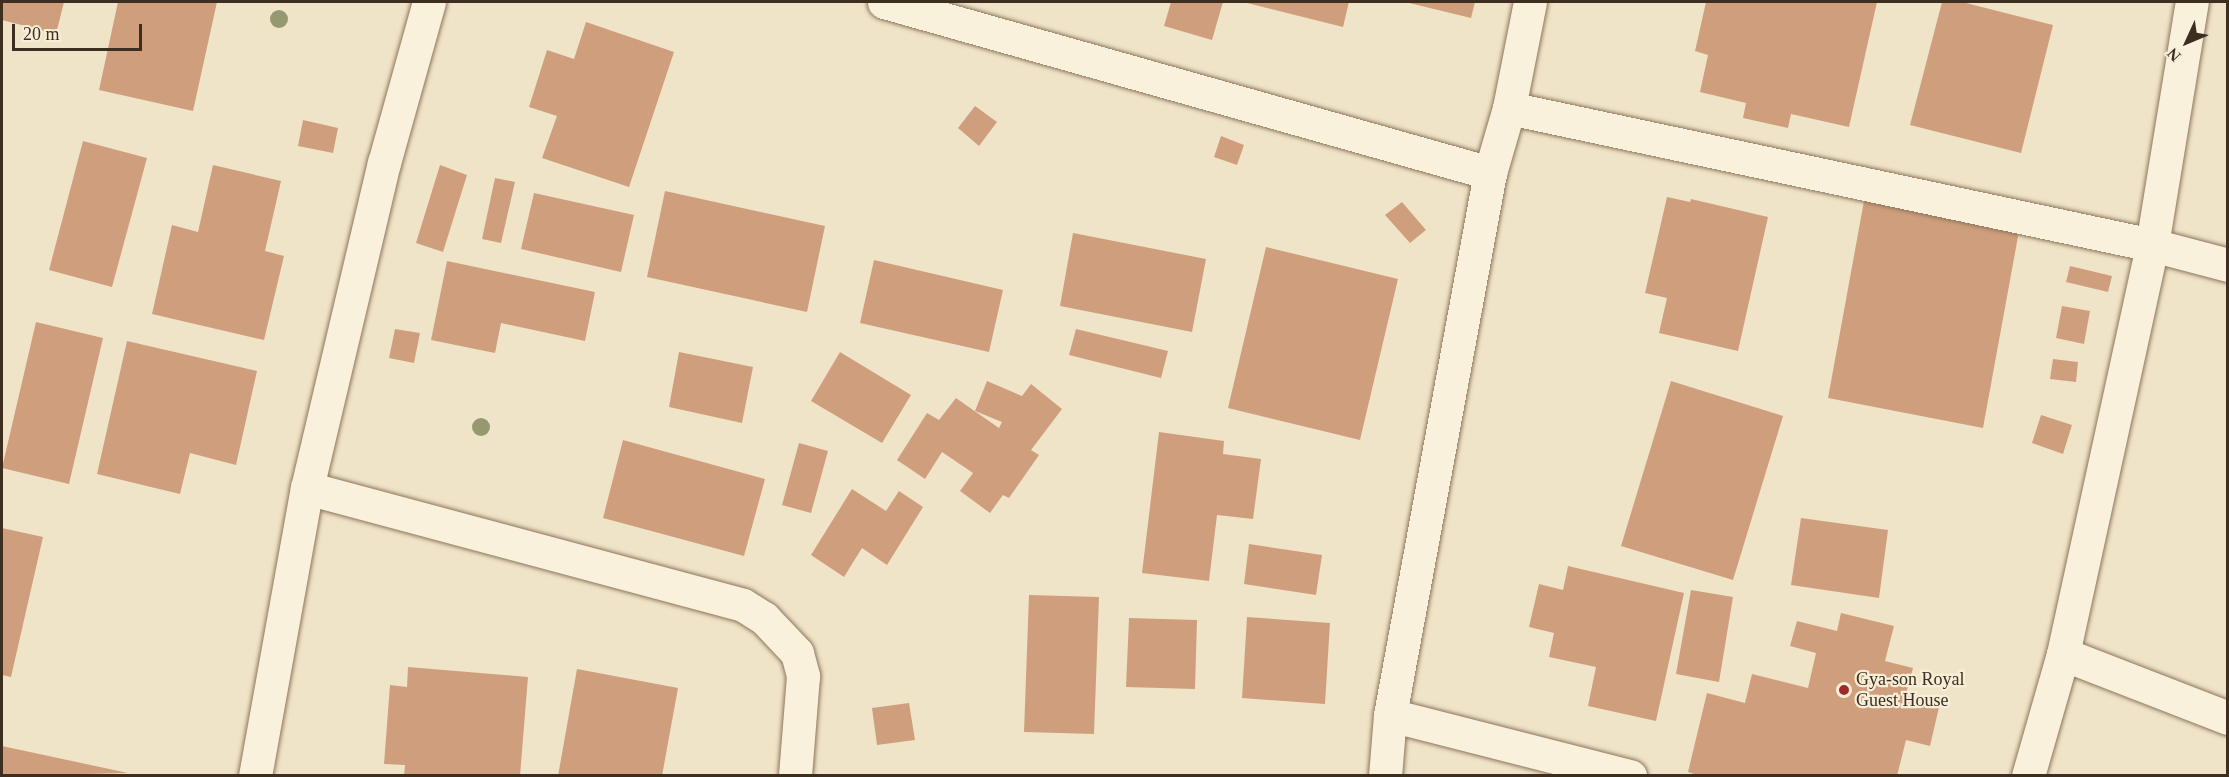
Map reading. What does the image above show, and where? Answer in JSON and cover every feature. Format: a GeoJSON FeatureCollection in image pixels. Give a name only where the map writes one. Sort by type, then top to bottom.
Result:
{"type":"FeatureCollection","features":[{"type":"Feature","properties":{"kind":"street"},"geometry":{"type":"LineString","coordinates":[[255,776],[307,488],[384,163],[429,2]]}},
{"type":"Feature","properties":{"kind":"street"},"geometry":{"type":"LineString","coordinates":[[890,2],[1490,173]]}},
{"type":"Feature","properties":{"kind":"street"},"geometry":{"type":"LineString","coordinates":[[1385,776],[1389,715],[1490,173],[1509,108],[1530,2]]}},
{"type":"Feature","properties":{"kind":"street"},"geometry":{"type":"LineString","coordinates":[[2028,776],[2063,654],[2152,246],[2193,2]]}},
{"type":"Feature","properties":{"kind":"street"},"geometry":{"type":"LineString","coordinates":[[1509,108],[2152,246],[2228,265]]}},
{"type":"Feature","properties":{"kind":"street"},"geometry":{"type":"LineString","coordinates":[[307,488],[743,605],[764,618],[797,653],[803,676],[795,776]]}},
{"type":"Feature","properties":{"kind":"street"},"geometry":{"type":"LineString","coordinates":[[2063,654],[2228,718]]}},
{"type":"Feature","properties":{"kind":"street"},"geometry":{"type":"LineString","coordinates":[[1389,715],[1629,776]]}},
{"type":"Feature","properties":{"kind":"building"},"geometry":{"type":"Polygon","coordinates":[[[2,2],[64,2],[56,34],[2,20],[2,2]]]}},
{"type":"Feature","properties":{"kind":"building"},"geometry":{"type":"Polygon","coordinates":[[[118,2],[217,2],[193,111],[99,90],[118,2]]]}},
{"type":"Feature","properties":{"kind":"building"},"geometry":{"type":"Polygon","coordinates":[[[1171,2],[1223,2],[1212,40],[1164,26],[1171,2]]]}},
{"type":"Feature","properties":{"kind":"building"},"geometry":{"type":"Polygon","coordinates":[[[1243,2],[1349,2],[1343,27],[1243,2]]]}},
{"type":"Feature","properties":{"kind":"building"},"geometry":{"type":"Polygon","coordinates":[[[1405,2],[1475,2],[1471,18],[1405,2]]]}},
{"type":"Feature","properties":{"kind":"building"},"geometry":{"type":"Polygon","coordinates":[[[1706,2],[1877,2],[1849,127],[1791,114],[1788,128],[1743,118],[1746,103],[1700,92],[1708,55],[1695,51],[1706,2]]]}},
{"type":"Feature","properties":{"kind":"building"},"geometry":{"type":"Polygon","coordinates":[[[1942,2],[1962,2],[2053,25],[2021,153],[1910,125],[1942,2]]]}},
{"type":"Feature","properties":{"kind":"building"},"geometry":{"type":"Polygon","coordinates":[[[586,22],[674,52],[629,187],[542,158],[557,116],[529,107],[547,50],[574,59],[586,22]]]}},
{"type":"Feature","properties":{"kind":"building"},"geometry":{"type":"Polygon","coordinates":[[[975,106],[997,122],[979,146],[958,128],[975,106]]]}},
{"type":"Feature","properties":{"kind":"building"},"geometry":{"type":"Polygon","coordinates":[[[303,120],[338,128],[333,153],[298,146],[303,120]]]}},
{"type":"Feature","properties":{"kind":"building"},"geometry":{"type":"Polygon","coordinates":[[[1221,136],[1244,145],[1237,165],[1214,157],[1221,136]]]}},
{"type":"Feature","properties":{"kind":"building"},"geometry":{"type":"Polygon","coordinates":[[[83,141],[147,158],[112,287],[49,270],[83,141]]]}},
{"type":"Feature","properties":{"kind":"building"},"geometry":{"type":"Polygon","coordinates":[[[213,165],[281,181],[265,251],[284,256],[264,340],[152,314],[172,225],[198,232],[213,165]]]}},
{"type":"Feature","properties":{"kind":"building"},"geometry":{"type":"Polygon","coordinates":[[[440,165],[467,175],[443,252],[416,243],[440,165]]]}},
{"type":"Feature","properties":{"kind":"building"},"geometry":{"type":"Polygon","coordinates":[[[495,178],[515,182],[501,243],[482,239],[495,178]]]}},
{"type":"Feature","properties":{"kind":"building"},"geometry":{"type":"Polygon","coordinates":[[[665,191],[825,226],[807,312],[647,277],[665,191]]]}},
{"type":"Feature","properties":{"kind":"building"},"geometry":{"type":"Polygon","coordinates":[[[534,193],[634,215],[621,272],[521,249],[534,193]]]}},
{"type":"Feature","properties":{"kind":"building"},"geometry":{"type":"Polygon","coordinates":[[[1667,197],[1690,202],[1691,199],[1768,217],[1738,351],[1659,333],[1667,298],[1645,293],[1667,197]]]}},
{"type":"Feature","properties":{"kind":"building"},"geometry":{"type":"Polygon","coordinates":[[[1864,201],[2019,231],[1983,428],[1828,398],[1864,201]]]}},
{"type":"Feature","properties":{"kind":"building"},"geometry":{"type":"Polygon","coordinates":[[[1402,202],[1426,230],[1410,243],[1385,215],[1402,202]]]}},
{"type":"Feature","properties":{"kind":"building"},"geometry":{"type":"Polygon","coordinates":[[[1073,233],[1206,259],[1192,332],[1060,306],[1073,233]]]}},
{"type":"Feature","properties":{"kind":"building"},"geometry":{"type":"Polygon","coordinates":[[[1266,247],[1398,279],[1360,440],[1228,408],[1266,247]]]}},
{"type":"Feature","properties":{"kind":"building"},"geometry":{"type":"Polygon","coordinates":[[[874,260],[1003,290],[989,352],[860,323],[874,260]]]}},
{"type":"Feature","properties":{"kind":"building"},"geometry":{"type":"Polygon","coordinates":[[[447,261],[595,292],[585,341],[501,323],[495,353],[431,340],[447,261]]]}},
{"type":"Feature","properties":{"kind":"building"},"geometry":{"type":"Polygon","coordinates":[[[2070,266],[2112,276],[2108,292],[2066,282],[2070,266]]]}},
{"type":"Feature","properties":{"kind":"building"},"geometry":{"type":"Polygon","coordinates":[[[2062,306],[2090,311],[2084,344],[2056,338],[2062,306]]]}},
{"type":"Feature","properties":{"kind":"building"},"geometry":{"type":"Polygon","coordinates":[[[36,322],[103,338],[69,484],[2,468],[36,322]]]}},
{"type":"Feature","properties":{"kind":"building"},"geometry":{"type":"Polygon","coordinates":[[[395,329],[420,333],[414,363],[389,358],[395,329]]]}},
{"type":"Feature","properties":{"kind":"building"},"geometry":{"type":"Polygon","coordinates":[[[1076,329],[1168,351],[1161,378],[1069,355],[1076,329]]]}},
{"type":"Feature","properties":{"kind":"building"},"geometry":{"type":"Polygon","coordinates":[[[127,341],[257,371],[236,465],[190,453],[180,494],[97,474],[127,341]]]}},
{"type":"Feature","properties":{"kind":"building"},"geometry":{"type":"Polygon","coordinates":[[[679,352],[753,367],[742,423],[669,407],[679,352]]]}},
{"type":"Feature","properties":{"kind":"building"},"geometry":{"type":"Polygon","coordinates":[[[840,352],[911,395],[882,443],[811,401],[840,352]]]}},
{"type":"Feature","properties":{"kind":"building"},"geometry":{"type":"Polygon","coordinates":[[[2053,359],[2078,362],[2076,382],[2050,379],[2053,359]]]}},
{"type":"Feature","properties":{"kind":"building"},"geometry":{"type":"Polygon","coordinates":[[[987,381],[1022,396],[1031,384],[1062,409],[1031,450],[1039,455],[1009,498],[1003,495],[990,513],[960,491],[973,473],[942,452],[925,479],[897,460],[927,413],[939,420],[956,398],[999,428],[1002,422],[975,411],[987,381]]]}},
{"type":"Feature","properties":{"kind":"building"},"geometry":{"type":"Polygon","coordinates":[[[1671,381],[1783,416],[1733,580],[1621,546],[1671,381]]]}},
{"type":"Feature","properties":{"kind":"building"},"geometry":{"type":"Polygon","coordinates":[[[2041,415],[2072,425],[2063,454],[2032,443],[2041,415]]]}},
{"type":"Feature","properties":{"kind":"building"},"geometry":{"type":"Polygon","coordinates":[[[1159,432],[1224,441],[1223,454],[1261,459],[1253,519],[1217,515],[1209,581],[1142,573],[1159,432]]]}},
{"type":"Feature","properties":{"kind":"building"},"geometry":{"type":"Polygon","coordinates":[[[623,440],[765,479],[744,556],[603,518],[623,440]]]}},
{"type":"Feature","properties":{"kind":"building"},"geometry":{"type":"Polygon","coordinates":[[[799,443],[828,451],[811,513],[782,505],[799,443]]]}},
{"type":"Feature","properties":{"kind":"building"},"geometry":{"type":"Polygon","coordinates":[[[852,489],[886,511],[899,491],[923,507],[887,565],[862,548],[844,577],[811,555],[852,489]]]}},
{"type":"Feature","properties":{"kind":"building"},"geometry":{"type":"Polygon","coordinates":[[[1801,518],[1888,530],[1879,598],[1791,585],[1801,518]]]}},
{"type":"Feature","properties":{"kind":"building"},"geometry":{"type":"Polygon","coordinates":[[[2,528],[43,537],[11,677],[2,675],[2,528]]]}},
{"type":"Feature","properties":{"kind":"building"},"geometry":{"type":"Polygon","coordinates":[[[1249,544],[1322,555],[1316,595],[1244,584],[1249,544]]]}},
{"type":"Feature","properties":{"kind":"building"},"geometry":{"type":"Polygon","coordinates":[[[1568,566],[1684,593],[1656,721],[1588,706],[1596,667],[1549,657],[1554,633],[1529,627],[1539,584],[1563,590],[1568,566]]]}},
{"type":"Feature","properties":{"kind":"building"},"geometry":{"type":"Polygon","coordinates":[[[1691,590],[1733,597],[1719,682],[1676,674],[1691,590]]]}},
{"type":"Feature","properties":{"kind":"building"},"geometry":{"type":"Polygon","coordinates":[[[1029,595],[1099,597],[1094,734],[1024,732],[1029,595]]]}},
{"type":"Feature","properties":{"kind":"building"},"geometry":{"type":"Polygon","coordinates":[[[1841,613],[1894,626],[1885,661],[1913,668],[1906,694],[1940,703],[1930,746],[1906,740],[1897,776],[1700,776],[1688,772],[1707,693],[1745,703],[1752,674],[1808,688],[1816,653],[1790,646],[1797,621],[1837,631],[1841,613]]]}},
{"type":"Feature","properties":{"kind":"building"},"geometry":{"type":"Polygon","coordinates":[[[1247,617],[1330,623],[1325,704],[1242,698],[1247,617]]]}},
{"type":"Feature","properties":{"kind":"building"},"geometry":{"type":"Polygon","coordinates":[[[1129,618],[1197,620],[1195,689],[1126,687],[1129,618]]]}},
{"type":"Feature","properties":{"kind":"building"},"geometry":{"type":"Polygon","coordinates":[[[408,667],[528,677],[520,776],[404,776],[405,765],[384,764],[390,685],[407,687],[408,667]]]}},
{"type":"Feature","properties":{"kind":"building"},"geometry":{"type":"Polygon","coordinates":[[[577,669],[678,688],[662,776],[558,776],[577,669]]]}},
{"type":"Feature","properties":{"kind":"building"},"geometry":{"type":"Polygon","coordinates":[[[909,703],[915,740],[877,745],[872,708],[909,703]]]}},
{"type":"Feature","properties":{"kind":"building"},"geometry":{"type":"Polygon","coordinates":[[[2,746],[128,773],[2,776],[2,746]]]}},
{"type":"Feature","properties":{"kind":"place","name":"Gya-son Royal Guest House"},"geometry":{"type":"Point","coordinates":[1844,690]}}]}
